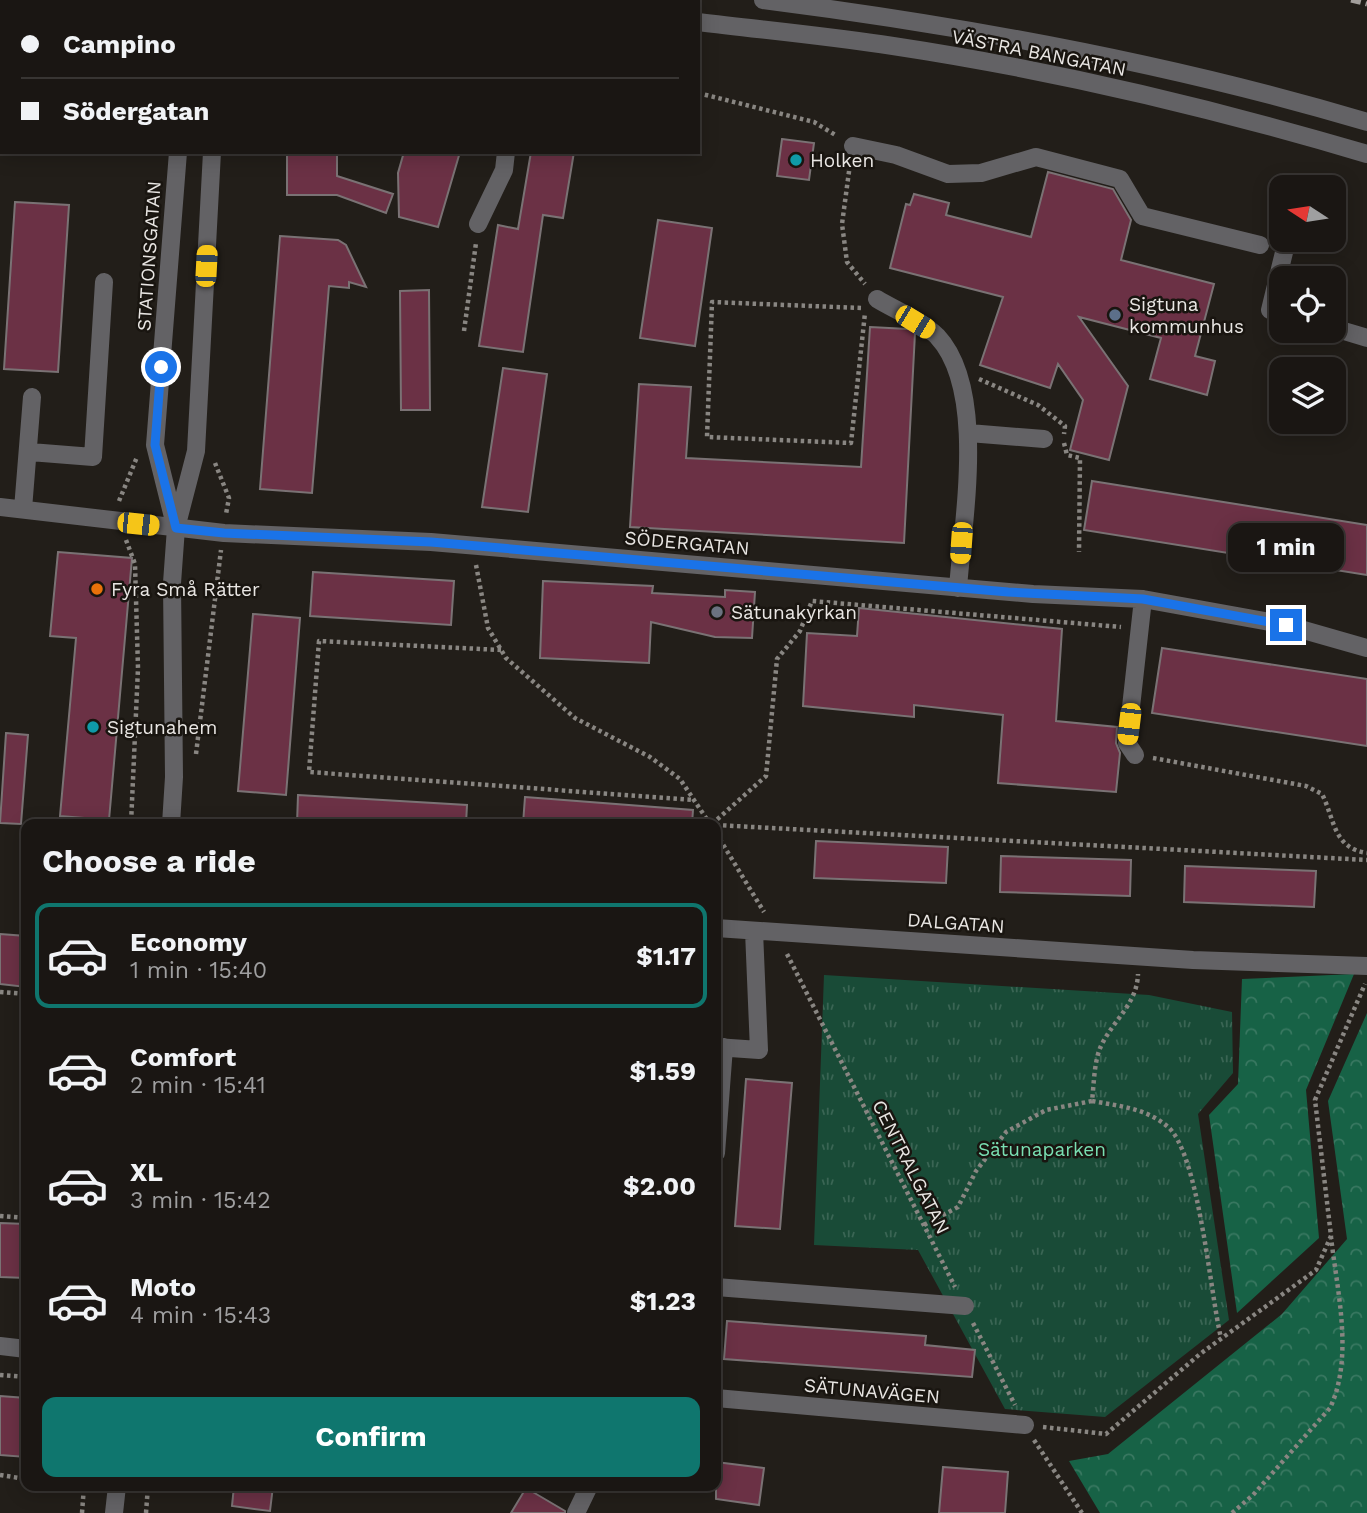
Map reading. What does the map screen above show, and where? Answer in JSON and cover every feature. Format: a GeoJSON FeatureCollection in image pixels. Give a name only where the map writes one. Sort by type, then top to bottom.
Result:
{"type":"FeatureCollection","features":[{"type":"Feature","properties":{"kind":"street","name":"VÄSTRA BANGATAN"},"geometry":{"type":"LineString","coordinates":[[764,0],[906,18],[1139,63],[1367,122]]}},
{"type":"Feature","properties":{"kind":"street","name":"VÄSTRA BANGATAN"},"geometry":{"type":"LineString","coordinates":[[700,22],[894,46],[1126,91],[1292,132],[1367,154]]}},
{"type":"Feature","properties":{"kind":"street"},"geometry":{"type":"LineString","coordinates":[[853,146],[896,155],[948,174],[981,173],[1036,158],[1120,179],[1142,216],[1260,245]]}},
{"type":"Feature","properties":{"kind":"street","name":"STATIONSGATAN"},"geometry":{"type":"LineString","coordinates":[[176,528],[155,445],[178,154]]}},
{"type":"Feature","properties":{"kind":"street","name":"STATIONSGATAN"},"geometry":{"type":"LineString","coordinates":[[171,819],[174,777],[172,583],[176,528],[196,451],[212,154]]}},
{"type":"Feature","properties":{"kind":"street"},"geometry":{"type":"LineString","coordinates":[[478,225],[505,170],[506,154]]}},
{"type":"Feature","properties":{"kind":"street"},"geometry":{"type":"LineString","coordinates":[[30,452],[93,457],[104,282]]}},
{"type":"Feature","properties":{"kind":"street"},"geometry":{"type":"LineString","coordinates":[[871,304],[894,309],[936,335],[959,370],[969,433],[958,588]]}},
{"type":"Feature","properties":{"kind":"street"},"geometry":{"type":"LineString","coordinates":[[1346,332],[1367,338]]}},
{"type":"Feature","properties":{"kind":"street"},"geometry":{"type":"LineString","coordinates":[[23,509],[30,452],[32,397]]}},
{"type":"Feature","properties":{"kind":"street"},"geometry":{"type":"LineString","coordinates":[[969,433],[1044,439]]}},
{"type":"Feature","properties":{"kind":"street","name":"SÖDERGATAN"},"geometry":{"type":"LineString","coordinates":[[0,506],[224,533],[473,546],[958,588],[1143,599],[1286,625],[1367,648]]}},
{"type":"Feature","properties":{"kind":"street"},"geometry":{"type":"LineString","coordinates":[[1135,755],[1127,743],[1143,599]]}},
{"type":"Feature","properties":{"kind":"street","name":"DALGATAN"},"geometry":{"type":"LineString","coordinates":[[721,928],[1193,960],[1367,966]]}},
{"type":"Feature","properties":{"kind":"street"},"geometry":{"type":"LineString","coordinates":[[721,1047],[760,1050],[754,931]]}},
{"type":"Feature","properties":{"kind":"street"},"geometry":{"type":"LineString","coordinates":[[721,1287],[965,1307]]}},
{"type":"Feature","properties":{"kind":"street"},"geometry":{"type":"LineString","coordinates":[[0,1346],[21,1348]]}},
{"type":"Feature","properties":{"kind":"street","name":"SÄTUNAVÄGEN"},"geometry":{"type":"LineString","coordinates":[[721,1398],[1025,1425]]}},
{"type":"Feature","properties":{"kind":"street"},"geometry":{"type":"LineString","coordinates":[[114,1513],[116,1491]]}},
{"type":"Feature","properties":{"kind":"street"},"geometry":{"type":"LineString","coordinates":[[576,1513],[587,1491]]}},
{"type":"Feature","properties":{"kind":"path"},"geometry":{"type":"LineString","coordinates":[[700,94],[814,122],[853,146],[842,224],[847,262],[871,304],[851,443],[707,437],[712,302],[871,304],[894,309]]}},
{"type":"Feature","properties":{"kind":"path"},"geometry":{"type":"LineString","coordinates":[[464,331],[478,225]]}},
{"type":"Feature","properties":{"kind":"path"},"geometry":{"type":"LineString","coordinates":[[131,819],[138,668],[135,564],[120,521],[118,502],[138,453]]}},
{"type":"Feature","properties":{"kind":"path"},"geometry":{"type":"LineString","coordinates":[[196,761],[229,498],[214,461]]}},
{"type":"Feature","properties":{"kind":"path"},"geometry":{"type":"LineString","coordinates":[[473,546],[488,628],[506,658],[575,718],[650,757],[680,779],[708,819]]}},
{"type":"Feature","properties":{"kind":"path"},"geometry":{"type":"LineString","coordinates":[[719,819],[766,776],[776,659],[800,631],[812,601],[1140,628]]}},
{"type":"Feature","properties":{"kind":"path"},"geometry":{"type":"LineString","coordinates":[[501,650],[319,641],[309,772],[694,800]]}},
{"type":"Feature","properties":{"kind":"path"},"geometry":{"type":"LineString","coordinates":[[1135,755],[1208,766],[1306,786],[1322,794],[1337,837],[1356,852],[1367,853]]}},
{"type":"Feature","properties":{"kind":"path"},"geometry":{"type":"LineString","coordinates":[[721,825],[1367,860]]}},
{"type":"Feature","properties":{"kind":"path","name":"CENTRALGATAN"},"geometry":{"type":"LineString","coordinates":[[721,840],[776,932],[1025,1425],[1082,1513]]}},
{"type":"Feature","properties":{"kind":"path"},"geometry":{"type":"LineString","coordinates":[[1092,1101],[1099,1049],[1117,1018],[1137,993],[1138,956]]}},
{"type":"Feature","properties":{"kind":"path"},"geometry":{"type":"LineString","coordinates":[[1232,1513],[1253,1495],[1330,1408],[1337,1394],[1341,1374],[1341,1344],[1315,1100],[1367,979]]}},
{"type":"Feature","properties":{"kind":"path"},"geometry":{"type":"LineString","coordinates":[[0,992],[21,994]]}},
{"type":"Feature","properties":{"kind":"path"},"geometry":{"type":"LineString","coordinates":[[924,1225],[958,1207],[976,1171],[1006,1132],[1046,1111],[1092,1101],[1138,1109],[1169,1128],[1186,1155],[1197,1197],[1222,1338]]}},
{"type":"Feature","properties":{"kind":"path"},"geometry":{"type":"LineString","coordinates":[[0,1216],[21,1218]]}},
{"type":"Feature","properties":{"kind":"path"},"geometry":{"type":"LineString","coordinates":[[1025,1425],[1107,1434],[1222,1338],[1316,1270],[1331,1236]]}},
{"type":"Feature","properties":{"kind":"path"},"geometry":{"type":"LineString","coordinates":[[0,1375],[21,1377]]}},
{"type":"Feature","properties":{"kind":"path"},"geometry":{"type":"LineString","coordinates":[[0,1475],[21,1478]]}},
{"type":"Feature","properties":{"kind":"path"},"geometry":{"type":"LineString","coordinates":[[82,1513],[84,1491]]}},
{"type":"Feature","properties":{"kind":"path"},"geometry":{"type":"LineString","coordinates":[[146,1513],[148,1491]]}},
{"type":"Feature","properties":{"kind":"green space"},"geometry":{"type":"Polygon","coordinates":[[[1354,974],[1306,1090],[1319,1238],[1237,1313],[1209,1115],[1238,1084],[1242,979],[1354,974]]]}},
{"type":"Feature","properties":{"kind":"green space","name":"Sätunaparken"},"geometry":{"type":"Polygon","coordinates":[[[824,975],[1149,995],[1232,1012],[1233,1073],[1198,1114],[1229,1320],[1105,1417],[1005,1409],[918,1250],[814,1245],[824,975]]]}},
{"type":"Feature","properties":{"kind":"green space"},"geometry":{"type":"Polygon","coordinates":[[[1367,1013],[1367,1513],[1100,1513],[1069,1461],[1108,1454],[1282,1314],[1347,1239],[1328,1101],[1367,1013]]]}},
{"type":"Feature","properties":{"kind":"building","name":"Holken"},"geometry":{"type":"Polygon","coordinates":[[[782,139],[814,143],[809,180],[777,176],[782,139]]]}},
{"type":"Feature","properties":{"kind":"building"},"geometry":{"type":"Polygon","coordinates":[[[287,154],[337,154],[337,176],[393,194],[386,213],[337,195],[287,195],[287,154]]]}},
{"type":"Feature","properties":{"kind":"building"},"geometry":{"type":"Polygon","coordinates":[[[403,154],[459,154],[438,227],[399,217],[398,173],[403,154]]]}},
{"type":"Feature","properties":{"kind":"building"},"geometry":{"type":"Polygon","coordinates":[[[531,154],[574,154],[563,218],[543,215],[523,352],[479,346],[498,225],[518,229],[531,154]]]}},
{"type":"Feature","properties":{"kind":"building","name":"Sigtuna kommunhus"},"geometry":{"type":"Polygon","coordinates":[[[1048,172],[1113,189],[1131,220],[1121,260],[1214,284],[1195,356],[1215,361],[1207,395],[1150,379],[1161,338],[1079,317],[1128,386],[1109,460],[1070,450],[1083,400],[1058,364],[1050,388],[980,365],[1003,297],[890,268],[906,204],[910,205],[914,194],[949,203],[946,215],[1031,237],[1048,172]]]}},
{"type":"Feature","properties":{"kind":"building"},"geometry":{"type":"Polygon","coordinates":[[[15,202],[69,205],[58,372],[4,369],[15,202]]]}},
{"type":"Feature","properties":{"kind":"building"},"geometry":{"type":"Polygon","coordinates":[[[658,220],[712,228],[695,346],[640,338],[658,220]]]}},
{"type":"Feature","properties":{"kind":"building"},"geometry":{"type":"Polygon","coordinates":[[[280,236],[338,240],[346,245],[366,287],[349,282],[349,288],[329,286],[312,493],[260,489],[280,236]]]}},
{"type":"Feature","properties":{"kind":"building"},"geometry":{"type":"Polygon","coordinates":[[[429,290],[430,410],[401,410],[400,291],[429,290]]]}},
{"type":"Feature","properties":{"kind":"building"},"geometry":{"type":"Polygon","coordinates":[[[870,327],[908,329],[915,333],[904,543],[630,527],[639,384],[691,387],[686,458],[861,467],[870,327]]]}},
{"type":"Feature","properties":{"kind":"building"},"geometry":{"type":"Polygon","coordinates":[[[503,368],[547,374],[528,512],[482,507],[503,368]]]}},
{"type":"Feature","properties":{"kind":"building"},"geometry":{"type":"Polygon","coordinates":[[[1092,481],[1367,525],[1367,575],[1084,530],[1092,481]]]}},
{"type":"Feature","properties":{"kind":"building","name":"Sigtunahem"},"geometry":{"type":"Polygon","coordinates":[[[58,552],[132,558],[109,819],[60,816],[76,638],[50,636],[58,552]]]}},
{"type":"Feature","properties":{"kind":"building"},"geometry":{"type":"Polygon","coordinates":[[[313,572],[454,581],[451,625],[310,616],[313,572]]]}},
{"type":"Feature","properties":{"kind":"building"},"geometry":{"type":"Polygon","coordinates":[[[543,581],[653,586],[652,593],[725,597],[725,590],[755,592],[752,638],[715,637],[651,622],[649,663],[540,658],[543,581]]]}},
{"type":"Feature","properties":{"kind":"building"},"geometry":{"type":"Polygon","coordinates":[[[859,608],[1062,629],[1056,721],[1117,727],[1116,743],[1120,753],[1116,792],[998,783],[1003,715],[914,705],[914,717],[803,706],[807,633],[857,636],[859,608]]]}},
{"type":"Feature","properties":{"kind":"building"},"geometry":{"type":"Polygon","coordinates":[[[253,614],[300,618],[286,795],[238,791],[253,614]]]}},
{"type":"Feature","properties":{"kind":"building"},"geometry":{"type":"Polygon","coordinates":[[[1162,648],[1367,679],[1367,746],[1152,713],[1162,648]]]}},
{"type":"Feature","properties":{"kind":"building"},"geometry":{"type":"Polygon","coordinates":[[[6,733],[28,735],[21,824],[0,823],[6,733]]]}},
{"type":"Feature","properties":{"kind":"building"},"geometry":{"type":"Polygon","coordinates":[[[298,795],[467,805],[466,819],[297,819],[298,795]]]}},
{"type":"Feature","properties":{"kind":"building"},"geometry":{"type":"Polygon","coordinates":[[[525,797],[693,810],[692,819],[523,819],[525,797]]]}},
{"type":"Feature","properties":{"kind":"building"},"geometry":{"type":"Polygon","coordinates":[[[816,841],[948,847],[946,883],[814,878],[816,841]]]}},
{"type":"Feature","properties":{"kind":"building"},"geometry":{"type":"Polygon","coordinates":[[[1001,856],[1131,860],[1130,896],[1000,892],[1001,856]]]}},
{"type":"Feature","properties":{"kind":"building"},"geometry":{"type":"Polygon","coordinates":[[[1185,866],[1316,871],[1314,907],[1184,902],[1185,866]]]}},
{"type":"Feature","properties":{"kind":"building"},"geometry":{"type":"Polygon","coordinates":[[[0,934],[21,936],[21,986],[0,984],[0,934]]]}},
{"type":"Feature","properties":{"kind":"building"},"geometry":{"type":"Polygon","coordinates":[[[746,1079],[792,1083],[780,1229],[735,1226],[746,1079]]]}},
{"type":"Feature","properties":{"kind":"building"},"geometry":{"type":"Polygon","coordinates":[[[0,1223],[21,1224],[21,1278],[0,1277],[0,1223]]]}},
{"type":"Feature","properties":{"kind":"building"},"geometry":{"type":"Polygon","coordinates":[[[727,1321],[926,1336],[925,1345],[975,1350],[972,1377],[724,1359],[727,1321]]]}},
{"type":"Feature","properties":{"kind":"building"},"geometry":{"type":"Polygon","coordinates":[[[0,1396],[21,1398],[21,1457],[0,1455],[0,1396]]]}},
{"type":"Feature","properties":{"kind":"building"},"geometry":{"type":"Polygon","coordinates":[[[721,1463],[764,1468],[759,1505],[716,1499],[716,1491],[721,1491],[721,1463]]]}},
{"type":"Feature","properties":{"kind":"building"},"geometry":{"type":"Polygon","coordinates":[[[943,1467],[1008,1472],[1005,1513],[939,1513],[943,1467]]]}},
{"type":"Feature","properties":{"kind":"building"},"geometry":{"type":"Polygon","coordinates":[[[234,1491],[272,1491],[270,1511],[232,1506],[234,1491]]]}},
{"type":"Feature","properties":{"kind":"building"},"geometry":{"type":"Polygon","coordinates":[[[524,1491],[531,1491],[565,1511],[565,1513],[511,1513],[524,1491]]]}},
{"type":"Feature","properties":{"kind":"railway"},"geometry":{"type":"LineString","coordinates":[[1351,0],[1367,4]]}},
{"type":"Feature","properties":{"kind":"place","name":"Holken"},"geometry":{"type":"Point","coordinates":[796,160]}},
{"type":"Feature","properties":{"kind":"place","name":"Sigtuna kommunhus"},"geometry":{"type":"Point","coordinates":[1115,315]}},
{"type":"Feature","properties":{"kind":"place","name":"Fyra Små Rätter"},"geometry":{"type":"Point","coordinates":[97,589]}},
{"type":"Feature","properties":{"kind":"place","name":"Sätunakyrkan"},"geometry":{"type":"Point","coordinates":[717,612]}},
{"type":"Feature","properties":{"kind":"place","name":"Sigtunahem"},"geometry":{"type":"Point","coordinates":[93,727]}},
{"type":"Feature","properties":{"kind":"route"},"geometry":{"type":"LineString","coordinates":[[161,367],[155,445],[176,528],[224,533],[431,542],[1008,592],[1143,599],[1286,625]]}}]}
